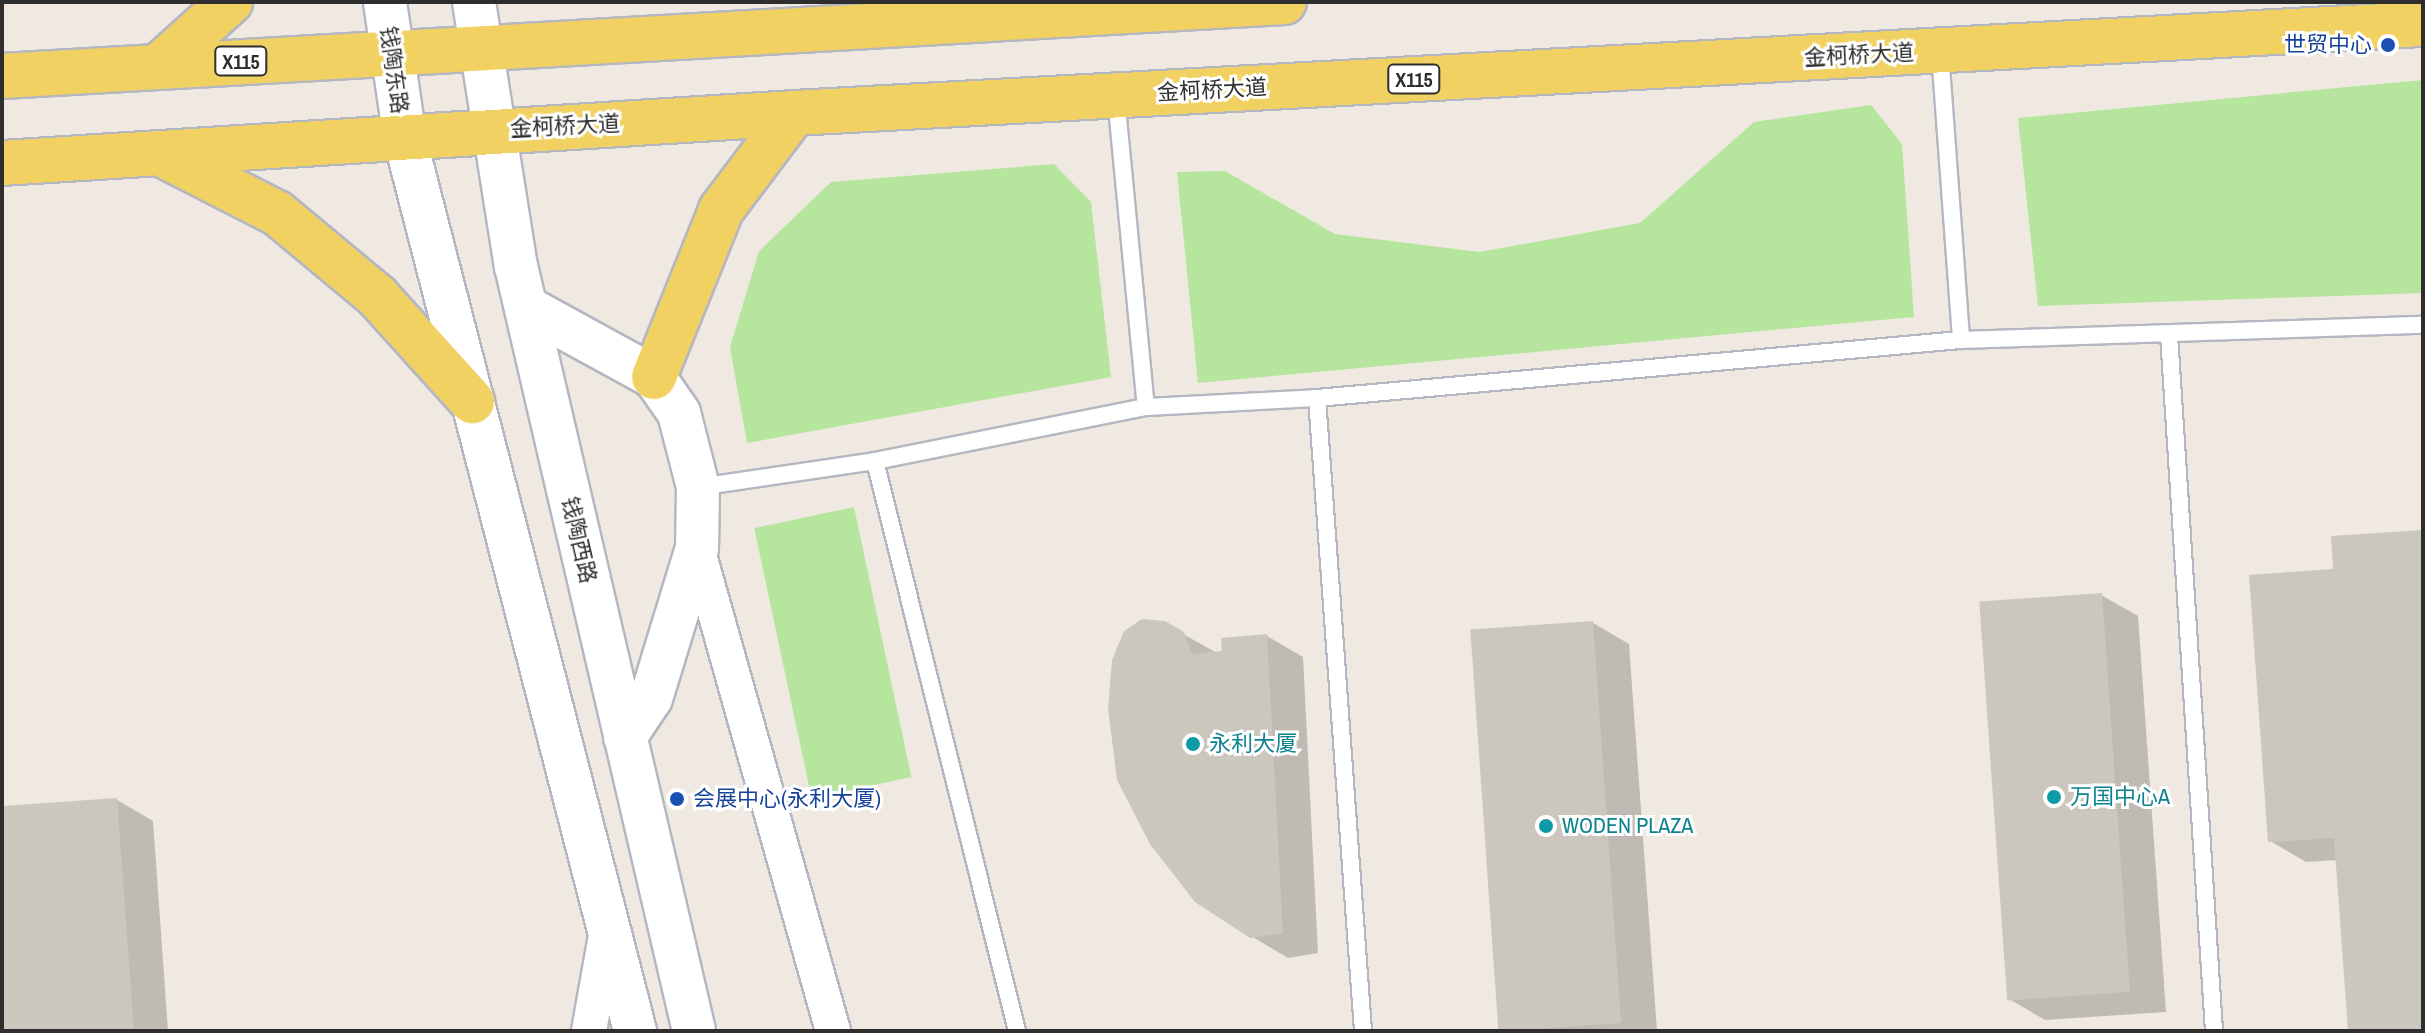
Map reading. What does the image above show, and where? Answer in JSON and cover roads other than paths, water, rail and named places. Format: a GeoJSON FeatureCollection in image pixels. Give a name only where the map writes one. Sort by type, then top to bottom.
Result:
{"type":"FeatureCollection","features":[{"type":"Feature","properties":{"kind":"main road"},"geometry":{"type":"LineString","coordinates":[[159,66],[230,2]]}},
{"type":"Feature","properties":{"kind":"main road"},"geometry":{"type":"LineString","coordinates":[[695,2],[741,31]]}},
{"type":"Feature","properties":{"kind":"main road","name":"X115"},"geometry":{"type":"LineString","coordinates":[[2,76],[480,45],[1284,2]]}},
{"type":"Feature","properties":{"kind":"main road","name":"金柯桥大道"},"geometry":{"type":"LineString","coordinates":[[2,163],[794,113],[2423,24]]}},
{"type":"Feature","properties":{"kind":"main road"},"geometry":{"type":"LineString","coordinates":[[654,377],[721,210],[794,113]]}},
{"type":"Feature","properties":{"kind":"main road"},"geometry":{"type":"LineString","coordinates":[[161,154],[277,213],[377,296],[472,401]]}},
{"type":"Feature","properties":{"kind":"street","name":"钱陶东路"},"geometry":{"type":"LineString","coordinates":[[385,2],[405,139]]}},
{"type":"Feature","properties":{"kind":"street"},"geometry":{"type":"LineString","coordinates":[[474,2],[480,45]]}},
{"type":"Feature","properties":{"kind":"street","name":"钱陶西路"},"geometry":{"type":"LineString","coordinates":[[480,45],[526,307],[694,1031]]}},
{"type":"Feature","properties":{"kind":"street"},"geometry":{"type":"LineString","coordinates":[[405,139],[635,1031]]}},
{"type":"Feature","properties":{"kind":"street"},"geometry":{"type":"LineString","coordinates":[[526,307],[654,377],[679,413],[698,487],[697,548],[651,698],[625,737]]}},
{"type":"Feature","properties":{"kind":"street"},"geometry":{"type":"LineString","coordinates":[[697,548],[833,1031]]}},
{"type":"Feature","properties":{"kind":"street"},"geometry":{"type":"LineString","coordinates":[[589,1031],[608,926]]}},
{"type":"Feature","properties":{"kind":"lane"},"geometry":{"type":"LineString","coordinates":[[1940,50],[1961,340]]}},
{"type":"Feature","properties":{"kind":"lane"},"geometry":{"type":"LineString","coordinates":[[1116,95],[1146,407]]}},
{"type":"Feature","properties":{"kind":"lane"},"geometry":{"type":"LineString","coordinates":[[698,487],[875,461],[1146,407],[1317,398],[1961,340],[2423,325]]}},
{"type":"Feature","properties":{"kind":"lane"},"geometry":{"type":"LineString","coordinates":[[2169,335],[2214,1031]]}},
{"type":"Feature","properties":{"kind":"lane"},"geometry":{"type":"LineString","coordinates":[[1317,398],[1363,1031]]}},
{"type":"Feature","properties":{"kind":"lane"},"geometry":{"type":"LineString","coordinates":[[875,461],[1017,1031]]}},
{"type":"Feature","properties":{"kind":"place","name":"世贸中心"},"geometry":{"type":"Point","coordinates":[2388,45]}},
{"type":"Feature","properties":{"kind":"place","name":"永利大厦"},"geometry":{"type":"Point","coordinates":[1193,744]}},
{"type":"Feature","properties":{"kind":"place","name":"万国中心A"},"geometry":{"type":"Point","coordinates":[2054,797]}},
{"type":"Feature","properties":{"kind":"place","name":"会展中心(永利大厦)"},"geometry":{"type":"Point","coordinates":[677,799]}},
{"type":"Feature","properties":{"kind":"place","name":"WODEN PLAZA"},"geometry":{"type":"Point","coordinates":[1546,826]}}]}
